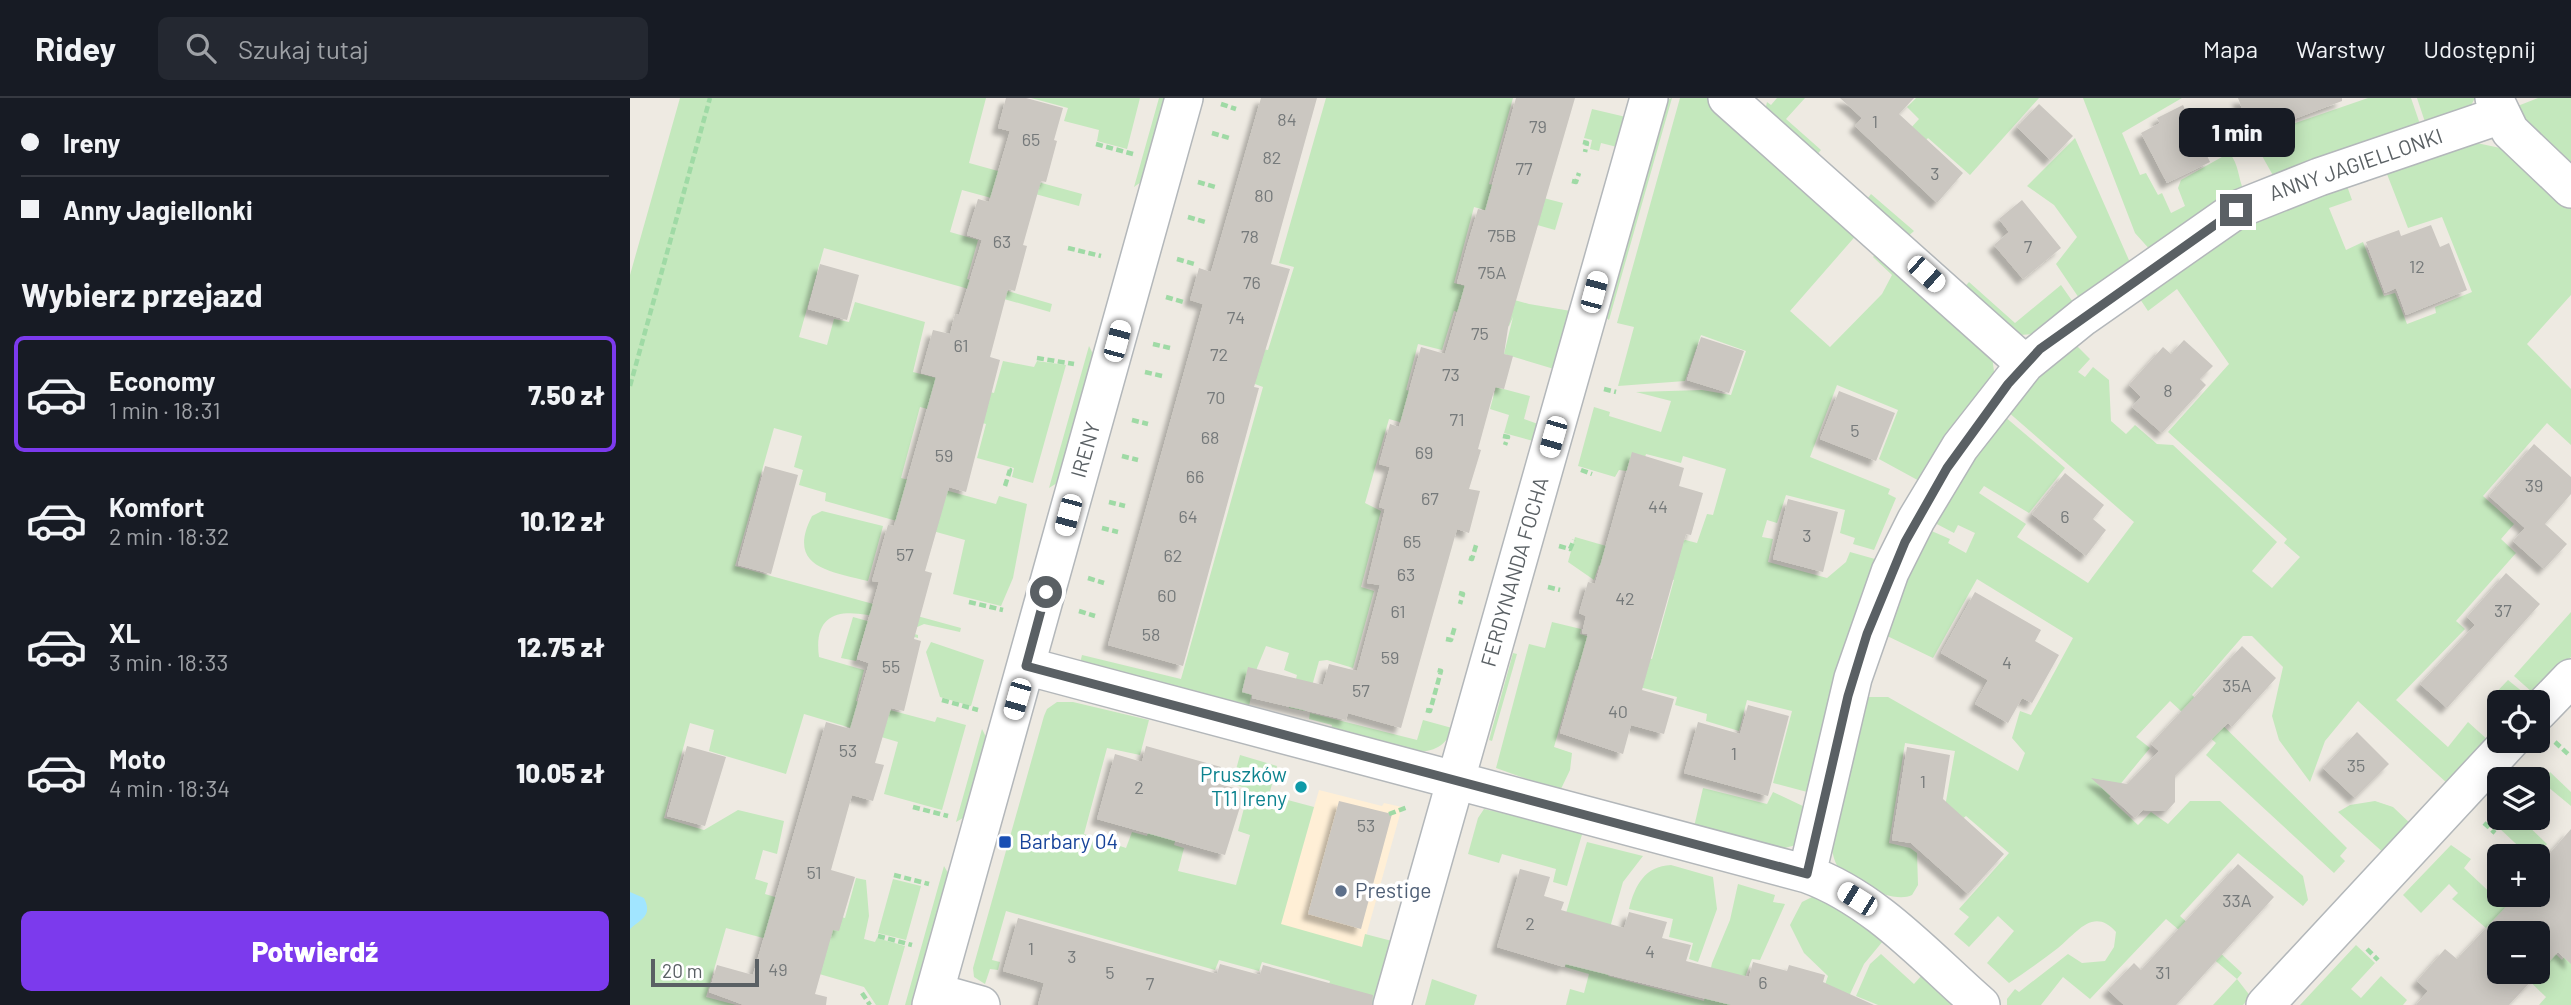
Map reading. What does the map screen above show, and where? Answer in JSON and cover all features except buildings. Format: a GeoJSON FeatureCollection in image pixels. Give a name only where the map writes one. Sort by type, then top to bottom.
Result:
{"type":"FeatureCollection","features":[{"type":"Feature","properties":{"kind":"street","name":"IRENY"},"geometry":{"type":"LineString","coordinates":[[933,999],[1184,98]]}},
{"type":"Feature","properties":{"kind":"street","name":"FERDYNANDA FOCHA"},"geometry":{"type":"LineString","coordinates":[[1392,1005],[1649,98]]}},
{"type":"Feature","properties":{"kind":"street"},"geometry":{"type":"LineString","coordinates":[[1727,98],[2025,364]]}},
{"type":"Feature","properties":{"kind":"street"},"geometry":{"type":"LineString","coordinates":[[2498,107],[2518,140],[2571,189]]}},
{"type":"Feature","properties":{"kind":"street","name":"ANNY JAGIELLONKI"},"geometry":{"type":"LineString","coordinates":[[1807,874],[1853,678],[1890,572],[1917,519],[1960,447],[2025,364],[2086,315],[2236,210],[2498,107]]}},
{"type":"Feature","properties":{"kind":"street"},"geometry":{"type":"LineString","coordinates":[[1026,666],[1456,778],[1807,874],[1843,890],[1882,916],[1981,1005]]}},
{"type":"Feature","properties":{"kind":"street"},"geometry":{"type":"LineString","coordinates":[[2550,700],[2571,678]]}},
{"type":"Feature","properties":{"kind":"street"},"geometry":{"type":"LineString","coordinates":[[2264,1005],[2499,753]]}},
{"type":"Feature","properties":{"kind":"street"},"geometry":{"type":"LineString","coordinates":[[933,999],[981,1005]]}},
{"type":"Feature","properties":{"kind":"path"},"geometry":{"type":"LineString","coordinates":[[630,386],[710,98]]}},
{"type":"Feature","properties":{"kind":"path"},"geometry":{"type":"LineString","coordinates":[[1583,142],[1587,143],[1585,152]]}},
{"type":"Feature","properties":{"kind":"path"},"geometry":{"type":"LineString","coordinates":[[1096,144],[1134,154]]}},
{"type":"Feature","properties":{"kind":"path"},"geometry":{"type":"LineString","coordinates":[[1572,181],[1576,182],[1579,173]]}},
{"type":"Feature","properties":{"kind":"path"},"geometry":{"type":"LineString","coordinates":[[1068,248],[1106,257]]}},
{"type":"Feature","properties":{"kind":"path"},"geometry":{"type":"LineString","coordinates":[[1037,358],[1075,364]]}},
{"type":"Feature","properties":{"kind":"path"},"geometry":{"type":"LineString","coordinates":[[1503,436],[1508,437],[1505,445]]}},
{"type":"Feature","properties":{"kind":"path"},"geometry":{"type":"LineString","coordinates":[[1006,469],[1010,470],[1006,486]]}},
{"type":"Feature","properties":{"kind":"path"},"geometry":{"type":"LineString","coordinates":[[1469,558],[1472,559],[1477,542]]}},
{"type":"Feature","properties":{"kind":"path"},"geometry":{"type":"LineString","coordinates":[[1459,593],[1463,594],[1460,604]]}},
{"type":"Feature","properties":{"kind":"path"},"geometry":{"type":"LineString","coordinates":[[970,602],[1007,611]]}},
{"type":"Feature","properties":{"kind":"path"},"geometry":{"type":"LineString","coordinates":[[1446,639],[1451,640],[1455,626]]}},
{"type":"Feature","properties":{"kind":"path"},"geometry":{"type":"LineString","coordinates":[[1426,710],[1430,711],[1441,671],[1437,670]]}},
{"type":"Feature","properties":{"kind":"path"},"geometry":{"type":"LineString","coordinates":[[942,700],[978,710]]}},
{"type":"Feature","properties":{"kind":"path"},"geometry":{"type":"LineString","coordinates":[[913,807],[949,816]]}},
{"type":"Feature","properties":{"kind":"path"},"geometry":{"type":"LineString","coordinates":[[1389,814],[1399,809]]}},
{"type":"Feature","properties":{"kind":"path"},"geometry":{"type":"LineString","coordinates":[[894,875],[930,884]]}},
{"type":"Feature","properties":{"kind":"path"},"geometry":{"type":"LineString","coordinates":[[878,936],[913,945]]}},
{"type":"Feature","properties":{"kind":"path"},"geometry":{"type":"LineString","coordinates":[[862,993],[870,1005]]}},
{"type":"Feature","properties":{"kind":"shaded area"},"geometry":{"type":"Polygon","coordinates":[[[1319,790],[1382,806],[1384,803],[1402,807],[1363,947],[1280,925],[1319,790]]]}},
{"type":"Feature","properties":{"kind":"green space"},"geometry":{"type":"Polygon","coordinates":[[[680,98],[986,98],[969,163],[1082,194],[1079,206],[1028,192],[1024,207],[962,190],[950,232],[978,240],[967,279],[1052,304],[1050,312],[824,248],[799,337],[827,345],[834,319],[849,322],[855,302],[925,322],[913,372],[994,393],[1003,361],[1034,367],[1037,361],[1066,365],[1033,483],[1012,477],[1014,468],[977,458],[986,424],[920,407],[901,478],[996,504],[999,496],[1027,504],[1013,578],[1001,606],[953,594],[965,540],[825,501],[826,493],[799,485],[803,470],[794,467],[802,436],[774,428],[735,566],[961,628],[960,632],[924,624],[915,628],[850,613],[836,615],[825,622],[819,636],[819,657],[864,670],[856,701],[935,722],[937,717],[966,725],[942,810],[884,794],[898,742],[804,714],[786,774],[709,751],[714,730],[690,723],[664,818],[704,830],[738,810],[784,821],[777,854],[763,850],[755,879],[768,883],[765,894],[845,918],[856,878],[866,880],[869,916],[864,939],[875,942],[877,938],[905,946],[888,1005],[876,1005],[864,987],[809,971],[814,952],[726,928],[706,997],[736,1005],[630,1005],[630,275],[680,98]]]}},
{"type":"Feature","properties":{"kind":"green space"},"geometry":{"type":"Polygon","coordinates":[[[1031,98],[1140,98],[1127,149],[1097,141],[1099,130],[1064,121],[1068,108],[1031,98]]]}},
{"type":"Feature","properties":{"kind":"green space"},"geometry":{"type":"Polygon","coordinates":[[[1159,98],[1165,98],[1141,182],[1134,187],[1159,98]]]}},
{"type":"Feature","properties":{"kind":"green space"},"geometry":{"type":"Polygon","coordinates":[[[1326,98],[1513,98],[1489,184],[1563,203],[1555,230],[1474,207],[1454,283],[1529,304],[1571,311],[1554,369],[1504,354],[1513,317],[1509,326],[1454,311],[1442,350],[1418,344],[1406,390],[1431,396],[1421,428],[1389,419],[1365,503],[1381,511],[1361,587],[1374,591],[1353,668],[1327,660],[1319,661],[1305,711],[1289,708],[1297,675],[1284,670],[1289,653],[1266,646],[1257,668],[1248,711],[1079,667],[1082,655],[1181,679],[1263,387],[1244,380],[1254,348],[1268,350],[1294,267],[1279,263],[1326,98]]]}},
{"type":"Feature","properties":{"kind":"green space"},"geometry":{"type":"Polygon","coordinates":[[[1672,98],[1609,320],[1603,315],[1665,101],[1672,98]]]}},
{"type":"Feature","properties":{"kind":"green space"},"geometry":{"type":"Polygon","coordinates":[[[1680,98],[1708,98],[1859,232],[1790,311],[1830,347],[1882,294],[1892,275],[1873,257],[1879,250],[1992,356],[1995,379],[1923,483],[1879,459],[1898,410],[1837,385],[1810,457],[1890,489],[1888,494],[1896,498],[1874,550],[1853,544],[1855,538],[1840,533],[1845,510],[1786,495],[1777,523],[1767,520],[1762,537],[1773,539],[1768,562],[1827,578],[1846,562],[1850,552],[1882,561],[1811,793],[1773,783],[1792,711],[1747,700],[1739,731],[1706,721],[1707,714],[1675,705],[1677,697],[1576,670],[1554,747],[1572,753],[1570,770],[1560,791],[1496,768],[1529,644],[1545,648],[1552,622],[1581,629],[1580,634],[1607,642],[1606,647],[1652,659],[1674,580],[1630,568],[1628,573],[1599,565],[1594,580],[1568,562],[1575,537],[1620,550],[1674,537],[1697,543],[1707,514],[1713,515],[1726,469],[1683,456],[1681,463],[1646,454],[1640,473],[1619,470],[1615,477],[1578,466],[1594,407],[1610,412],[1609,416],[1661,432],[1671,401],[1636,392],[1702,390],[1731,395],[1746,351],[1701,335],[1685,381],[1618,386],[1634,327],[1617,323],[1680,98]]]}},
{"type":"Feature","properties":{"kind":"green space"},"geometry":{"type":"Polygon","coordinates":[[[1777,98],[1805,98],[1786,119],[1821,150],[1814,158],[1764,115],[1767,102],[1771,105],[1777,98]]]}},
{"type":"Feature","properties":{"kind":"green space"},"geometry":{"type":"Polygon","coordinates":[[[1916,98],[2039,98],[1970,175],[1928,138],[1902,166],[1888,153],[1919,119],[1907,107],[1916,98]]]}},
{"type":"Feature","properties":{"kind":"green space"},"geometry":{"type":"Polygon","coordinates":[[[2083,98],[2182,98],[2122,133],[2140,175],[2146,173],[2158,195],[2162,193],[2171,213],[2185,206],[2178,188],[2181,180],[2229,153],[2235,161],[2244,191],[2152,252],[2135,233],[2083,98]]]}},
{"type":"Feature","properties":{"kind":"green space"},"geometry":{"type":"Polygon","coordinates":[[[2368,98],[2411,98],[2421,127],[2275,179],[2252,138],[2368,98]]]}},
{"type":"Feature","properties":{"kind":"green space"},"geometry":{"type":"Polygon","coordinates":[[[2417,98],[2475,98],[2468,111],[2426,125],[2417,98]]]}},
{"type":"Feature","properties":{"kind":"green space"},"geometry":{"type":"Polygon","coordinates":[[[2538,98],[2571,98],[2571,173],[2510,109],[2538,98]]]}},
{"type":"Feature","properties":{"kind":"green space"},"geometry":{"type":"Polygon","coordinates":[[[1592,109],[1626,117],[1617,147],[1601,143],[1599,151],[1590,149],[1592,140],[1584,138],[1592,109]]]}},
{"type":"Feature","properties":{"kind":"green space"},"geometry":{"type":"Polygon","coordinates":[[[2075,138],[2132,267],[2081,301],[2056,264],[2077,237],[2054,205],[2027,186],[2075,138]]]}},
{"type":"Feature","properties":{"kind":"green space"},"geometry":{"type":"Polygon","coordinates":[[[2472,142],[2505,149],[2571,209],[2571,295],[2527,344],[2571,389],[2571,445],[2547,423],[2483,496],[2514,524],[2501,539],[2516,553],[2456,621],[2465,629],[2396,700],[2448,747],[2468,722],[2487,739],[2487,743],[2449,785],[2358,701],[2325,741],[2310,782],[2279,740],[2272,716],[2283,667],[2252,636],[2243,636],[2192,695],[2347,848],[2340,856],[2345,861],[2334,873],[2206,755],[2216,743],[2170,701],[2136,737],[2150,748],[2109,798],[2138,825],[2151,812],[2168,824],[2190,801],[2220,801],[2303,876],[2308,900],[2303,906],[2238,853],[2180,916],[2242,973],[2237,979],[2166,919],[2090,999],[2063,977],[2041,1005],[2007,1005],[2007,999],[2015,989],[2019,992],[2068,954],[2082,963],[2105,961],[2114,947],[2116,932],[2100,922],[2085,925],[2009,983],[1987,963],[2014,931],[1998,916],[1969,947],[1954,934],[1969,917],[1959,909],[2009,853],[1966,816],[1961,820],[1945,807],[1955,751],[1905,743],[1889,843],[1910,848],[1917,853],[1918,885],[1912,895],[1895,897],[1884,894],[1862,885],[1844,873],[1837,865],[1831,846],[1864,697],[1888,697],[2018,771],[2025,753],[2012,738],[2020,711],[2031,715],[2073,638],[1977,579],[1933,658],[1883,634],[1927,529],[1950,539],[1948,543],[1966,553],[1975,533],[1958,525],[1954,533],[1931,521],[2004,416],[2065,468],[2029,513],[1984,486],[1979,493],[2026,524],[2017,537],[2088,583],[2134,522],[2007,411],[2052,360],[2073,342],[2090,359],[2078,372],[2085,377],[2093,367],[2109,380],[2111,421],[2126,434],[2135,425],[2157,444],[2173,445],[2277,542],[2252,571],[2272,588],[2300,557],[2284,543],[2287,539],[2168,432],[2229,364],[2177,289],[2148,311],[2138,296],[2240,223],[2346,183],[2352,200],[2329,208],[2346,250],[2363,242],[2384,296],[2395,293],[2407,324],[2436,313],[2435,307],[2472,292],[2442,217],[2408,228],[2385,169],[2472,142]]]}},
{"type":"Feature","properties":{"kind":"green space"},"geometry":{"type":"Polygon","coordinates":[[[1871,194],[1914,231],[1905,239],[1864,203],[1871,194]]]}},
{"type":"Feature","properties":{"kind":"green space"},"geometry":{"type":"Polygon","coordinates":[[[1969,282],[2015,323],[2061,285],[2075,305],[2034,334],[2020,335],[1962,290],[1969,282]]]}},
{"type":"Feature","properties":{"kind":"green space"},"geometry":{"type":"Polygon","coordinates":[[[1089,346],[1093,354],[1057,483],[1049,488],[1089,346]]]}},
{"type":"Feature","properties":{"kind":"green space"},"geometry":{"type":"Polygon","coordinates":[[[1496,387],[1530,396],[1524,419],[1538,424],[1533,441],[1504,433],[1509,415],[1490,409],[1496,387]]]}},
{"type":"Feature","properties":{"kind":"green space"},"geometry":{"type":"Polygon","coordinates":[[[822,511],[883,526],[868,581],[826,569],[808,556],[804,546],[805,533],[812,516],[822,511]]]}},
{"type":"Feature","properties":{"kind":"green space"},"geometry":{"type":"Polygon","coordinates":[[[2571,612],[2571,657],[2536,690],[2530,690],[2514,676],[2571,612]]]}},
{"type":"Feature","properties":{"kind":"green space"},"geometry":{"type":"Polygon","coordinates":[[[853,617],[918,635],[918,638],[867,624],[856,661],[841,658],[853,617]]]}},
{"type":"Feature","properties":{"kind":"green space"},"geometry":{"type":"Polygon","coordinates":[[[931,642],[984,660],[971,706],[940,697],[926,652],[931,642]]]}},
{"type":"Feature","properties":{"kind":"green space"},"geometry":{"type":"Polygon","coordinates":[[[1513,653],[1517,654],[1492,741],[1489,740],[1513,653]]]}},
{"type":"Feature","properties":{"kind":"green space"},"geometry":{"type":"Polygon","coordinates":[[[2508,680],[2520,690],[2498,690],[2508,680]]]}},
{"type":"Feature","properties":{"kind":"green space"},"geometry":{"type":"Polygon","coordinates":[[[1057,702],[1073,702],[1149,720],[1140,755],[1107,748],[1084,834],[1126,848],[1132,832],[1147,836],[1151,822],[1178,830],[1174,845],[1184,848],[1178,871],[1236,885],[1250,835],[1238,831],[1249,789],[1232,784],[1240,755],[1277,766],[1269,795],[1314,807],[1281,924],[1362,947],[1365,934],[1392,941],[1374,1005],[1337,1005],[1324,1002],[1330,981],[1262,962],[1259,971],[1219,960],[1215,970],[1006,911],[992,960],[1000,962],[998,970],[990,969],[985,984],[974,977],[973,968],[1044,716],[1047,709],[1057,702]]]}},
{"type":"Feature","properties":{"kind":"green space"},"geometry":{"type":"Polygon","coordinates":[[[1310,713],[1417,740],[1423,720],[1452,728],[1445,742],[1432,750],[1398,751],[1330,732],[1332,725],[1309,719],[1310,713]]]}},
{"type":"Feature","properties":{"kind":"green space"},"geometry":{"type":"Polygon","coordinates":[[[982,729],[986,737],[963,818],[956,822],[982,729]]]}},
{"type":"Feature","properties":{"kind":"green space"},"geometry":{"type":"Polygon","coordinates":[[[2550,772],[2571,792],[2571,806],[2550,789],[2550,772]]]}},
{"type":"Feature","properties":{"kind":"green space"},"geometry":{"type":"Polygon","coordinates":[[[1703,788],[1767,804],[1773,792],[1807,808],[1796,845],[1781,849],[1694,827],[1703,788]]]}},
{"type":"Feature","properties":{"kind":"green space"},"geometry":{"type":"Polygon","coordinates":[[[2375,801],[2393,807],[2413,826],[2386,855],[2338,812],[2350,805],[2375,801]]]}},
{"type":"Feature","properties":{"kind":"green space"},"geometry":{"type":"Polygon","coordinates":[[[1484,809],[1583,831],[1567,886],[1553,882],[1556,869],[1502,854],[1499,863],[1468,854],[1478,818],[1484,809]]]}},
{"type":"Feature","properties":{"kind":"green space"},"geometry":{"type":"Polygon","coordinates":[[[2501,830],[2532,830],[2547,844],[2516,844],[2501,830]]]}},
{"type":"Feature","properties":{"kind":"green space"},"geometry":{"type":"Polygon","coordinates":[[[1587,842],[1643,856],[1623,882],[1603,952],[1612,955],[1608,976],[1704,1001],[1712,963],[1730,920],[1738,884],[1775,895],[1773,902],[1785,904],[1760,960],[1752,959],[1734,1005],[1566,1005],[1570,989],[1584,993],[1589,974],[1565,967],[1573,942],[1559,937],[1587,842]]]}},
{"type":"Feature","properties":{"kind":"green space"},"geometry":{"type":"Polygon","coordinates":[[[2451,845],[2471,859],[2464,868],[2487,890],[2487,907],[2505,907],[2520,921],[2487,921],[2487,935],[2480,935],[2486,928],[2452,899],[2458,893],[2449,884],[2421,913],[2403,895],[2451,845]]]}},
{"type":"Feature","properties":{"kind":"green space"},"geometry":{"type":"Polygon","coordinates":[[[1671,865],[1713,877],[1717,909],[1698,962],[1689,959],[1693,943],[1669,937],[1673,919],[1629,909],[1634,892],[1643,878],[1654,869],[1671,865]]]}},
{"type":"Feature","properties":{"kind":"green space"},"geometry":{"type":"Polygon","coordinates":[[[944,866],[948,873],[911,1005],[905,1005],[944,866]]]}},
{"type":"Feature","properties":{"kind":"green space"},"geometry":{"type":"Polygon","coordinates":[[[893,879],[921,886],[906,940],[878,933],[893,879]]]}},
{"type":"Feature","properties":{"kind":"green space"},"geometry":{"type":"Polygon","coordinates":[[[1814,896],[1845,911],[1883,941],[1864,964],[1845,1005],[1818,1005],[1828,976],[1804,953],[1790,925],[1802,902],[1814,896]]]}},
{"type":"Feature","properties":{"kind":"green space"},"geometry":{"type":"Polygon","coordinates":[[[2356,945],[2375,963],[2351,989],[2361,998],[2381,976],[2407,1000],[2403,1005],[2300,1005],[2356,945]]]}},
{"type":"Feature","properties":{"kind":"green space"},"geometry":{"type":"Polygon","coordinates":[[[2550,948],[2562,960],[2564,957],[2571,963],[2571,1005],[2539,1005],[2546,997],[2532,984],[2550,984],[2550,948]]]}},
{"type":"Feature","properties":{"kind":"green space"},"geometry":{"type":"Polygon","coordinates":[[[1881,954],[1914,984],[1922,975],[1955,1005],[1878,1005],[1856,996],[1870,964],[1881,954]]]}},
{"type":"Feature","properties":{"kind":"green space"},"geometry":{"type":"Polygon","coordinates":[[[1432,979],[1477,995],[1474,1005],[1425,1005],[1432,979]]]}},
{"type":"Feature","properties":{"kind":"green space"},"geometry":{"type":"Polygon","coordinates":[[[2237,979],[2251,997],[2243,1005],[2213,1005],[2237,979]]]}},
{"type":"Feature","properties":{"kind":"water"},"geometry":{"type":"Polygon","coordinates":[[[630,892],[644,898],[647,909],[645,916],[630,929],[630,892]]]}},
{"type":"Feature","properties":{"kind":"place","name":"Pruszków T11 Ireny"},"geometry":{"type":"Point","coordinates":[1301,787]}},
{"type":"Feature","properties":{"kind":"place","name":"Barbary 04"},"geometry":{"type":"Point","coordinates":[1005,842]}},
{"type":"Feature","properties":{"kind":"place","name":"Prestige"},"geometry":{"type":"Point","coordinates":[1341,891]}},
{"type":"Feature","properties":{"kind":"route"},"geometry":{"type":"LineString","coordinates":[[1046,592],[1026,666],[1300,740],[1456,778],[1807,874],[1848,696],[1878,601],[1928,498],[1960,447],[2008,384],[2040,349],[2236,210]]}}]}
